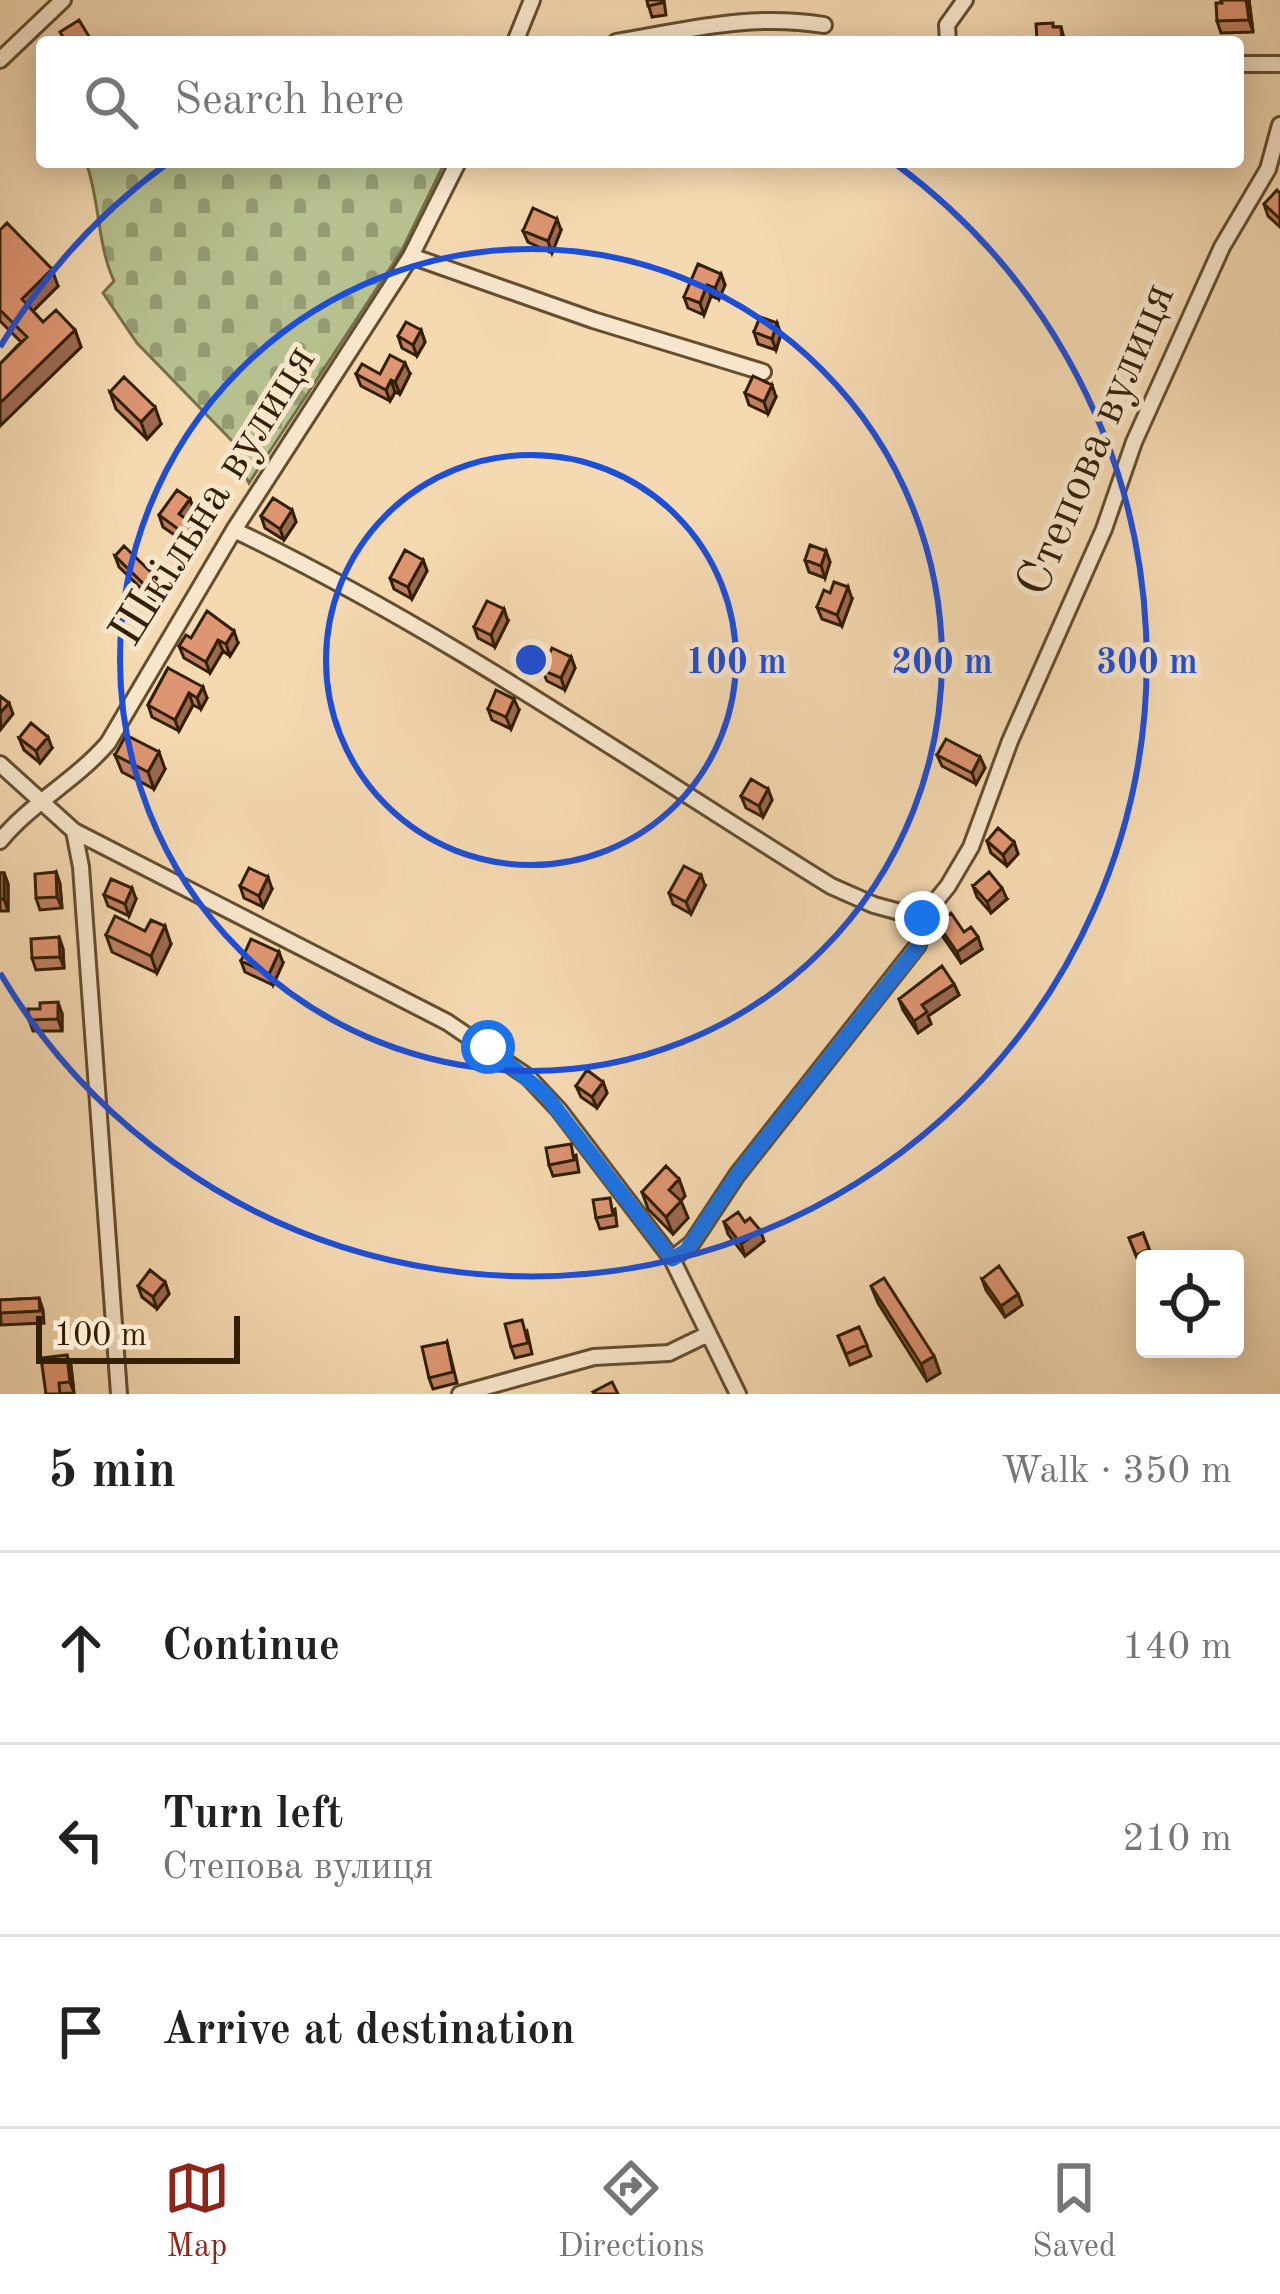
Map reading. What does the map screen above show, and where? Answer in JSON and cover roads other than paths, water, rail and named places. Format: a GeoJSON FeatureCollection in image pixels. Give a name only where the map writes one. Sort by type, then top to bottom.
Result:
{"type":"FeatureCollection","features":[{"type":"Feature","properties":{"kind":"street"},"geometry":{"type":"LineString","coordinates":[[0,60],[63,0]]}},
{"type":"Feature","properties":{"kind":"street"},"geometry":{"type":"LineString","coordinates":[[517,36],[532,0]]}},
{"type":"Feature","properties":{"kind":"street"},"geometry":{"type":"LineString","coordinates":[[948,36],[947,25],[965,0]]}},
{"type":"Feature","properties":{"kind":"street"},"geometry":{"type":"LineString","coordinates":[[647,36],[724,21],[824,26]]}},
{"type":"Feature","properties":{"kind":"street"},"geometry":{"type":"LineString","coordinates":[[1244,64],[1280,64]]}},
{"type":"Feature","properties":{"kind":"street","name":"Степова вулиця"},"geometry":{"type":"LineString","coordinates":[[672,1259],[686,1251],[737,1175],[919,945],[922,918],[971,848],[1010,741],[1104,529],[1134,442],[1222,247],[1274,168],[1280,125]]}},
{"type":"Feature","properties":{"kind":"street","name":"Шкільна вулиця"},"geometry":{"type":"LineString","coordinates":[[0,841],[20,818],[84,771],[108,743],[234,530],[411,256],[455,168]]}},
{"type":"Feature","properties":{"kind":"street"},"geometry":{"type":"LineString","coordinates":[[411,256],[592,320],[764,373]]}},
{"type":"Feature","properties":{"kind":"street"},"geometry":{"type":"LineString","coordinates":[[234,530],[334,578],[584,727],[831,886],[874,905],[922,918]]}},
{"type":"Feature","properties":{"kind":"street"},"geometry":{"type":"LineString","coordinates":[[0,764],[74,831],[363,977],[508,1061],[545,1094],[672,1259],[738,1394]]}},
{"type":"Feature","properties":{"kind":"street"},"geometry":{"type":"LineString","coordinates":[[74,831],[81,867],[119,1394]]}},
{"type":"Feature","properties":{"kind":"street"},"geometry":{"type":"LineString","coordinates":[[460,1394],[594,1357],[669,1352],[706,1335]]}}]}
